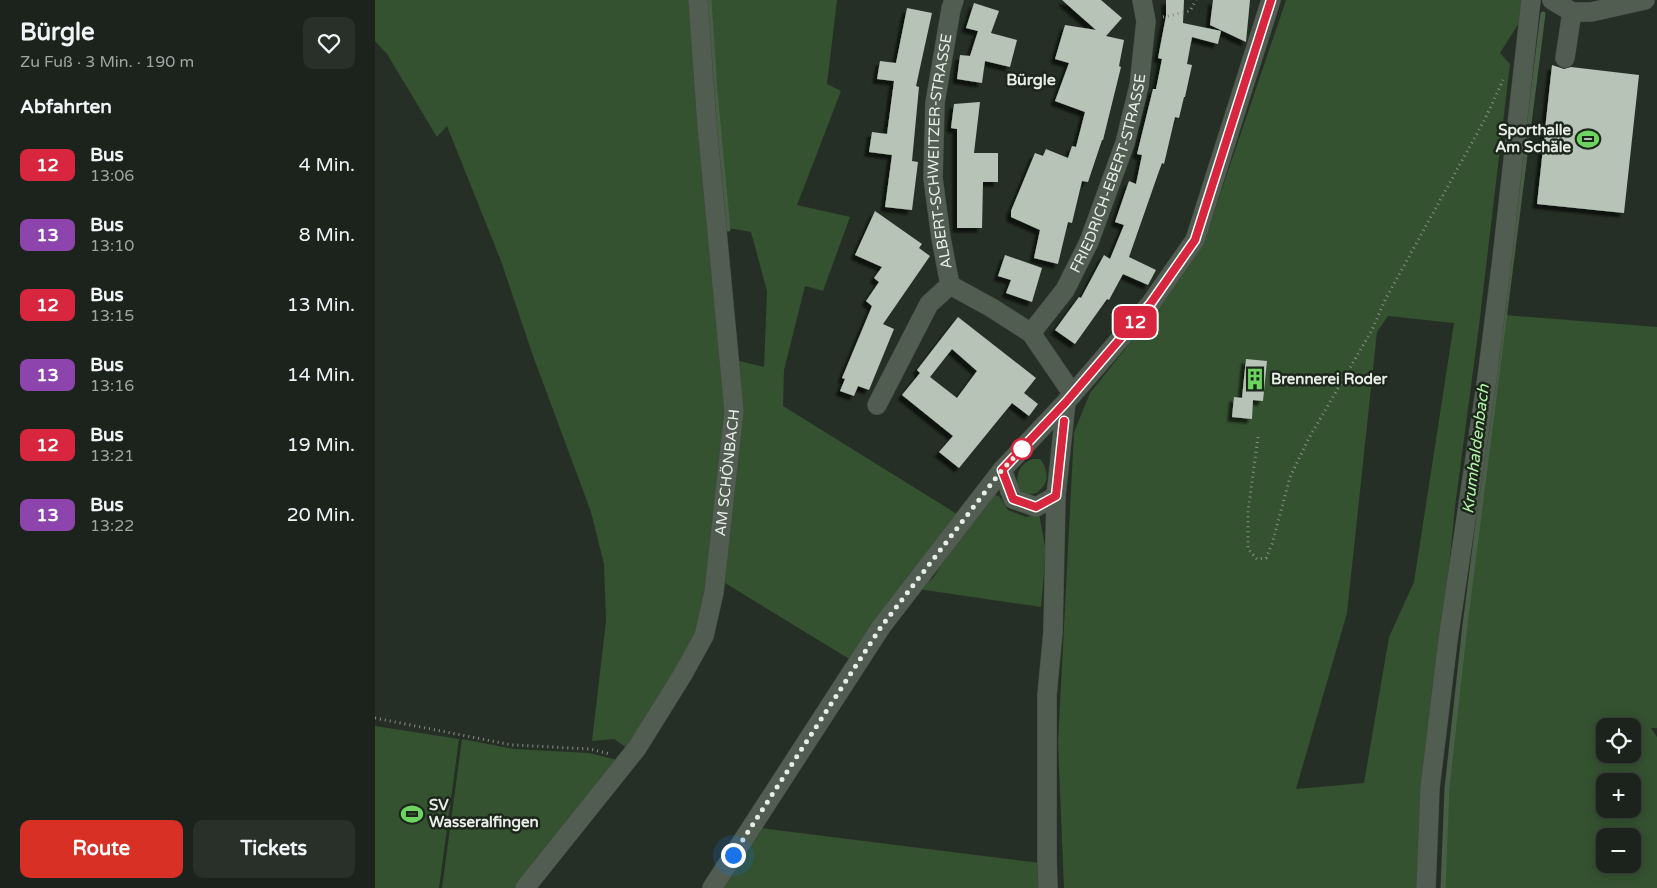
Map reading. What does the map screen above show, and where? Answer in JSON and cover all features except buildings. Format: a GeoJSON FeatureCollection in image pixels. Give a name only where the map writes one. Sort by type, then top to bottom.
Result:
{"type":"FeatureCollection","features":[{"type":"Feature","properties":{"kind":"street","name":"AM SCHÖNBACH"},"geometry":{"type":"LineString","coordinates":[[525,888],[637,748],[704,636],[713,592],[734,411],[707,125],[698,0]]}},
{"type":"Feature","properties":{"kind":"street","name":"ALBERT-SCHWEITZER-STRASSE"},"geometry":{"type":"LineString","coordinates":[[953,0],[935,103],[933,178],[941,238],[950,285],[992,308],[1031,333],[1069,398]]}},
{"type":"Feature","properties":{"kind":"street","name":"FRIEDRICH-EBERT-STRASSE"},"geometry":{"type":"LineString","coordinates":[[1031,333],[1065,290],[1089,242],[1125,143],[1139,86],[1146,21],[1142,0]]}},
{"type":"Feature","properties":{"kind":"street"},"geometry":{"type":"LineString","coordinates":[[712,888],[881,627],[1002,470],[1069,398],[1151,303],[1195,240],[1271,0]]}},
{"type":"Feature","properties":{"kind":"street"},"geometry":{"type":"LineString","coordinates":[[1426,888],[1430,788],[1448,640],[1487,378],[1531,0]]}},
{"type":"Feature","properties":{"kind":"street"},"geometry":{"type":"LineString","coordinates":[[1565,58],[1560,4],[1591,12],[1645,0]]}},
{"type":"Feature","properties":{"kind":"street"},"geometry":{"type":"LineString","coordinates":[[877,405],[929,304],[950,285]]}},
{"type":"Feature","properties":{"kind":"street"},"geometry":{"type":"LineString","coordinates":[[1048,888],[1047,695],[1053,632],[1056,496],[1069,398]]}},
{"type":"Feature","properties":{"kind":"street"},"geometry":{"type":"LineString","coordinates":[[1002,470],[1013,499],[1036,507],[1056,496]]}},
{"type":"Feature","properties":{"kind":"path"},"geometry":{"type":"LineString","coordinates":[[1146,21],[1191,11],[1196,0]]}},
{"type":"Feature","properties":{"kind":"path"},"geometry":{"type":"LineString","coordinates":[[1258,437],[1248,512],[1248,549],[1257,560],[1266,558],[1272,544],[1290,477],[1309,438],[1372,330],[1385,300],[1485,119],[1503,79]]}},
{"type":"Feature","properties":{"kind":"path"},"geometry":{"type":"LineString","coordinates":[[375,718],[512,745],[590,749],[628,759]]}},
{"type":"Feature","properties":{"kind":"green space"},"geometry":{"type":"Polygon","coordinates":[[[375,0],[691,0],[726,396],[725,439],[701,620],[683,666],[627,748],[614,739],[592,741],[606,621],[604,564],[591,512],[532,353],[501,261],[447,126],[437,137],[387,54],[375,41],[375,0]]]}},
{"type":"Feature","properties":{"kind":"green space"},"geometry":{"type":"Polygon","coordinates":[[[710,0],[837,0],[827,84],[841,91],[797,205],[850,217],[823,291],[805,286],[784,370],[783,406],[957,514],[851,660],[720,580],[735,360],[764,367],[767,291],[751,232],[728,228],[710,0]]]}},
{"type":"Feature","properties":{"kind":"green space"},"geometry":{"type":"Polygon","coordinates":[[[1286,0],[1522,0],[1522,18],[1500,53],[1510,64],[1479,326],[1455,507],[1417,888],[1064,888],[1058,743],[1074,432],[1090,393],[1133,339],[1206,236],[1286,0]],[[1388,316],[1377,332],[1347,613],[1296,789],[1364,783],[1389,637],[1414,582],[1454,323],[1388,316]]]}},
{"type":"Feature","properties":{"kind":"green space"},"geometry":{"type":"Polygon","coordinates":[[[1505,315],[1657,327],[1657,728],[1651,728],[1657,737],[1657,888],[1443,888],[1447,788],[1465,625],[1505,315]]]}},
{"type":"Feature","properties":{"kind":"green space"},"geometry":{"type":"Polygon","coordinates":[[[1033,459],[1040,459],[1042,461],[1047,477],[1044,485],[1037,493],[1027,495],[1019,490],[1017,480],[1021,467],[1033,459]]]}},
{"type":"Feature","properties":{"kind":"green space"},"geometry":{"type":"Polygon","coordinates":[[[991,494],[999,496],[1008,510],[1026,517],[1039,513],[1046,552],[1041,607],[918,589],[933,578],[991,494]]]}},
{"type":"Feature","properties":{"kind":"green space","name":"SV Wasseralfingen"},"geometry":{"type":"Polygon","coordinates":[[[375,726],[459,739],[439,888],[375,888],[375,726]]]}},
{"type":"Feature","properties":{"kind":"green space"},"geometry":{"type":"Polygon","coordinates":[[[462,739],[514,749],[589,753],[622,761],[519,888],[442,888],[462,739]]]}},
{"type":"Feature","properties":{"kind":"green space"},"geometry":{"type":"Polygon","coordinates":[[[759,828],[1040,863],[1040,888],[721,888],[759,828]]]}},
{"type":"Feature","properties":{"kind":"waterway"},"geometry":{"type":"LineString","coordinates":[[709,0],[715,91],[728,229]]}},
{"type":"Feature","properties":{"kind":"waterway","name":"Krumhaldenbach"},"geometry":{"type":"LineString","coordinates":[[1443,888],[1447,788],[1465,625],[1543,14]]}},
{"type":"Feature","properties":{"kind":"bus line","name":"12"},"geometry":{"type":"LineString","coordinates":[[1064,421],[1056,496],[1036,507],[1013,499],[1002,470],[1066,402],[1151,303],[1195,240],[1271,0]]}},
{"type":"Feature","properties":{"kind":"place","name":"Sporthalle Am Schäle"},"geometry":{"type":"Point","coordinates":[1588,139]}},
{"type":"Feature","properties":{"kind":"place","name":"Brennerei Roder"},"geometry":{"type":"Point","coordinates":[1255,379]}},
{"type":"Feature","properties":{"kind":"place","name":"SV Wasseralfingen"},"geometry":{"type":"Point","coordinates":[412,814]}},
{"type":"Feature","properties":{"kind":"district","name":"Bürgle"},"geometry":{"type":"Point","coordinates":[1031,79]}},
{"type":"Feature","properties":{"kind":"route"},"geometry":{"type":"LineString","coordinates":[[733,855],[881,627],[1002,470],[1028,443],[1022,449]]}}]}
